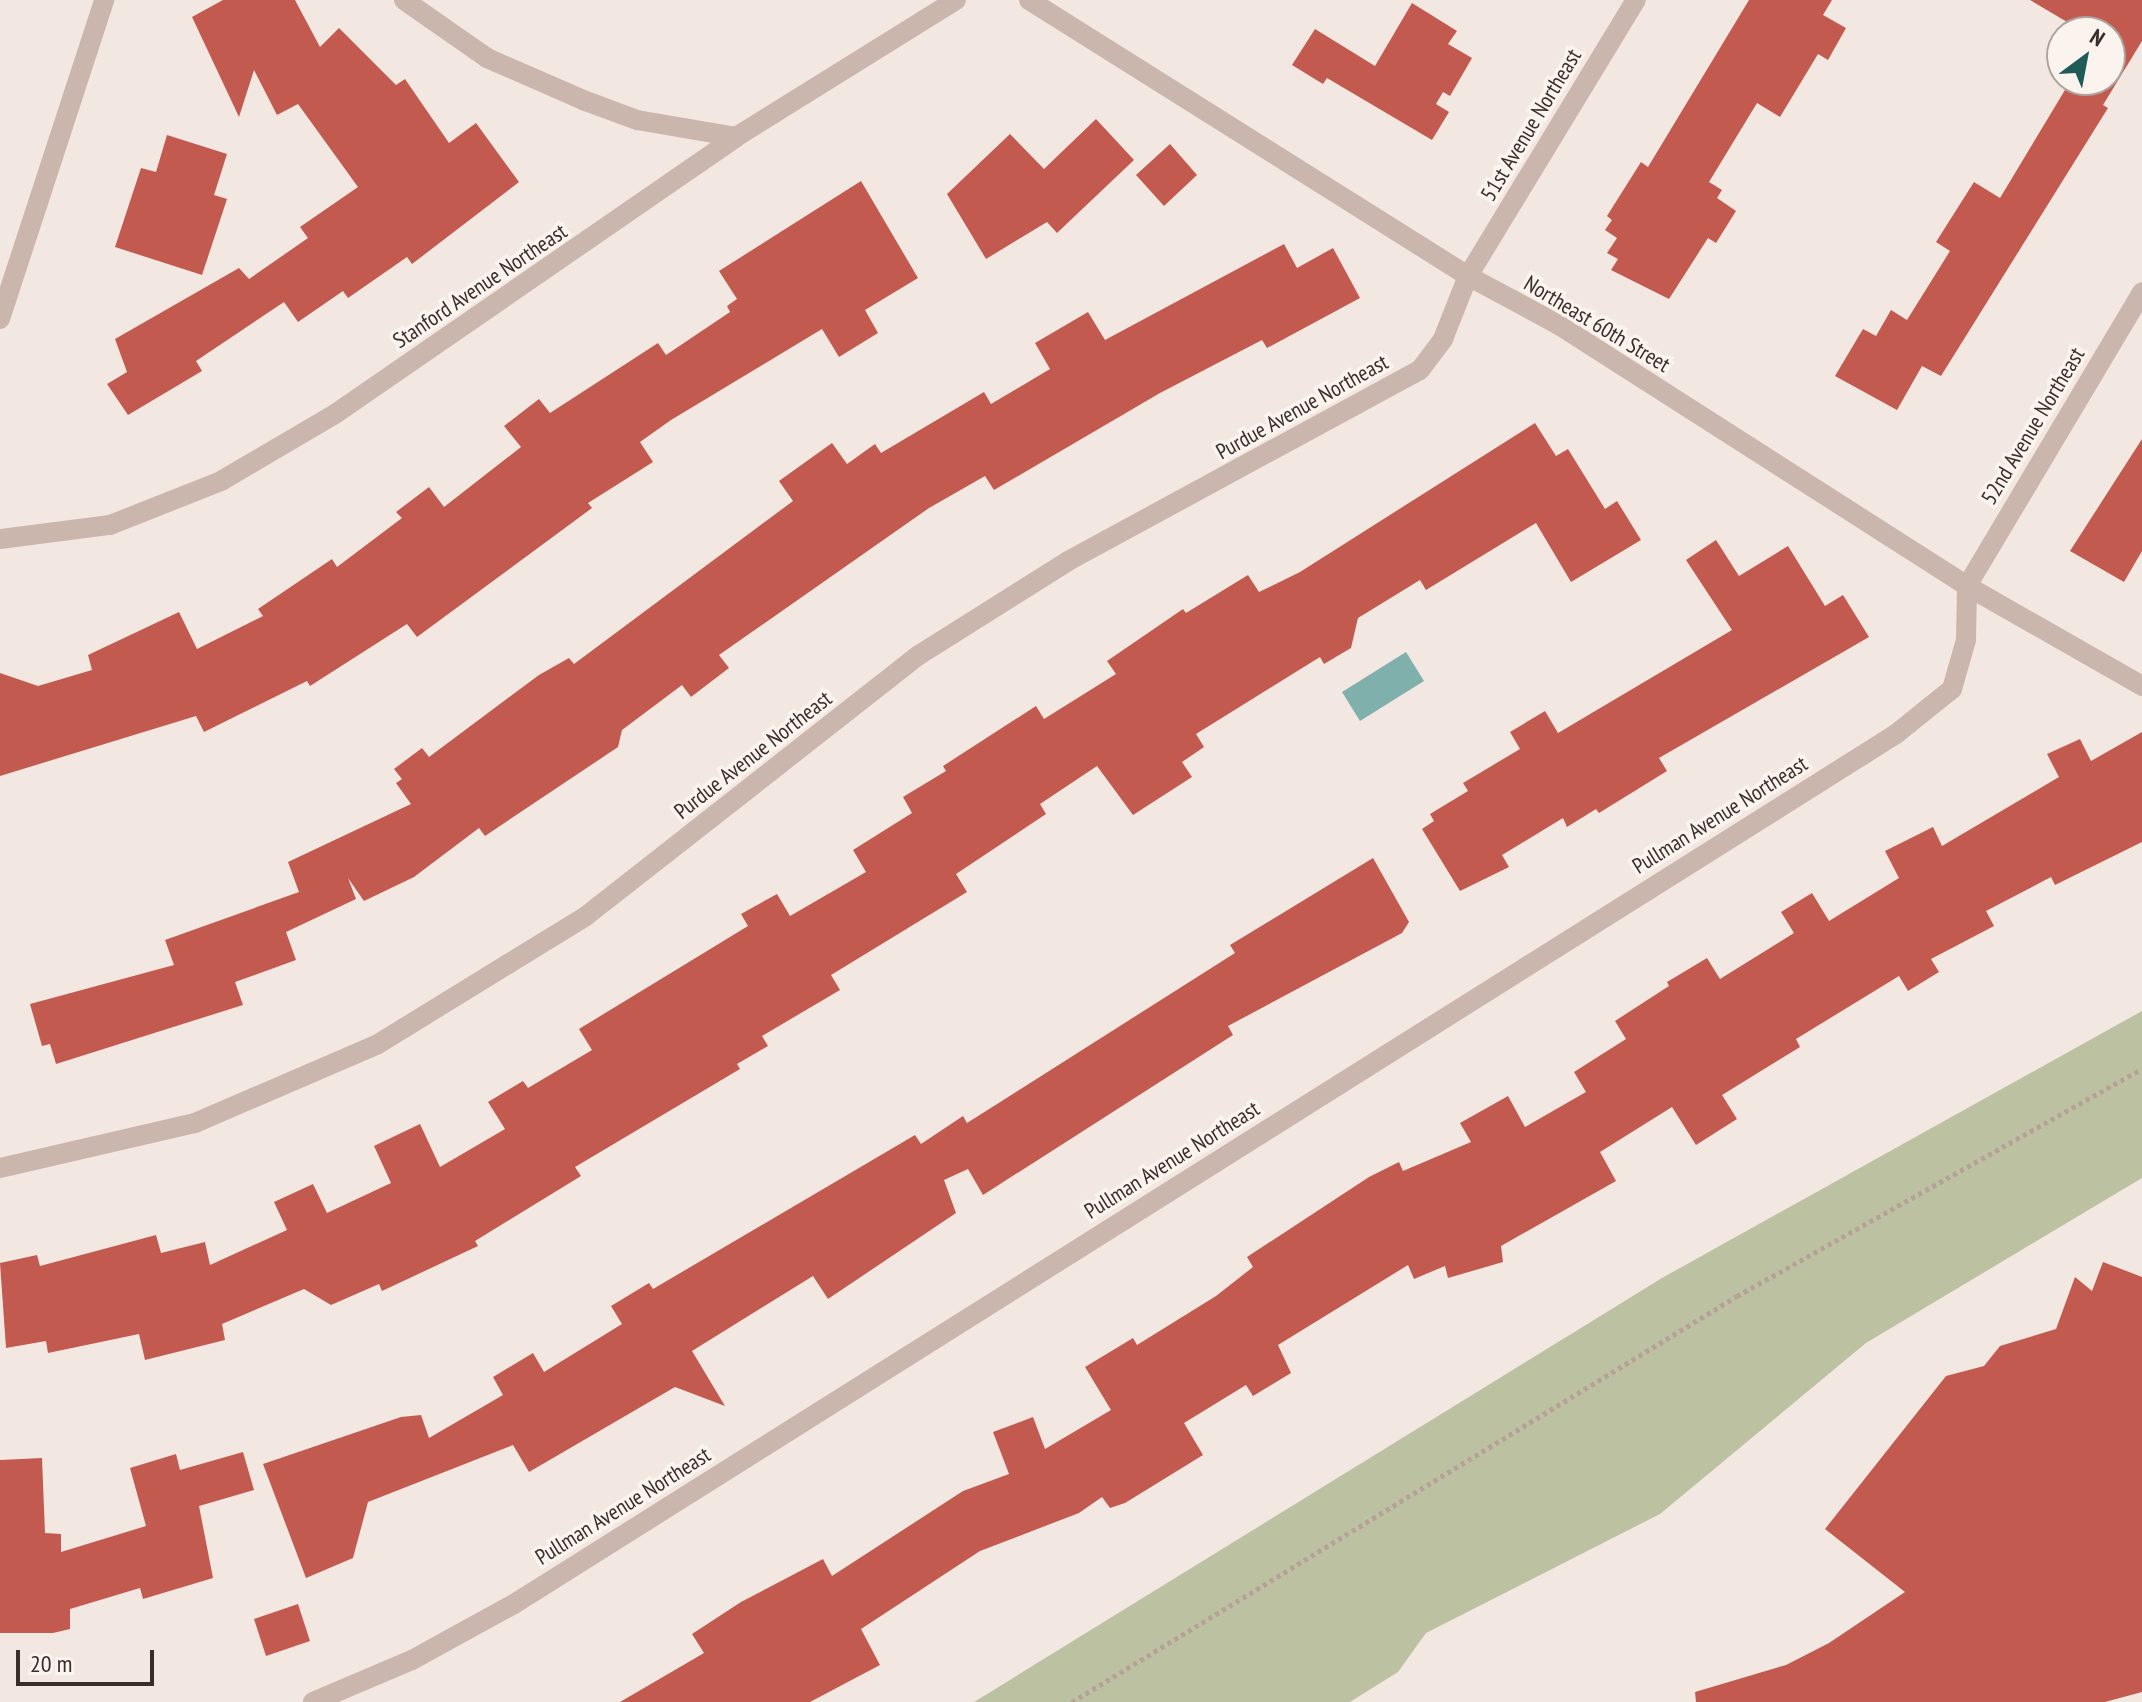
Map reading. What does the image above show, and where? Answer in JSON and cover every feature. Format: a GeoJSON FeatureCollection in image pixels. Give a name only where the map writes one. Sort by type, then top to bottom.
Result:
{"type":"FeatureCollection","features":[{"type":"Feature","properties":{"kind":"street"},"geometry":{"type":"LineString","coordinates":[[0,319],[104,0]]}},
{"type":"Feature","properties":{"kind":"street"},"geometry":{"type":"LineString","coordinates":[[404,0],[487,58],[583,100],[637,120],[736,137]]}},
{"type":"Feature","properties":{"kind":"street","name":"Stanford Avenue Northeast"},"geometry":{"type":"LineString","coordinates":[[0,539],[110,525],[221,481],[335,414],[736,137],[956,0]]}},
{"type":"Feature","properties":{"kind":"street","name":"Northeast 60th Street"},"geometry":{"type":"LineString","coordinates":[[1029,0],[1468,276],[1559,325],[1967,586],[2142,686]]}},
{"type":"Feature","properties":{"kind":"street","name":"51st Avenue Northeast"},"geometry":{"type":"LineString","coordinates":[[1468,276],[1636,0]]}},
{"type":"Feature","properties":{"kind":"street","name":"Purdue Avenue Northeast"},"geometry":{"type":"LineString","coordinates":[[0,1168],[195,1123],[319,1075],[391,1036],[586,916],[919,655],[1068,561],[1420,370],[1443,339],[1468,276]]}},
{"type":"Feature","properties":{"kind":"street","name":"52nd Avenue Northeast"},"geometry":{"type":"LineString","coordinates":[[1967,586],[2142,292]]}},
{"type":"Feature","properties":{"kind":"street","name":"Pullman Avenue Northeast"},"geometry":{"type":"LineString","coordinates":[[313,1702],[412,1660],[514,1604],[1896,734],[1952,689],[1966,640],[1967,586]]}},
{"type":"Feature","properties":{"kind":"path"},"geometry":{"type":"LineString","coordinates":[[1072,1702],[1737,1296],[2142,1069]]}},
{"type":"Feature","properties":{"kind":"green space"},"geometry":{"type":"Polygon","coordinates":[[[2142,1011],[2142,1178],[1866,1343],[1660,1514],[1426,1633],[1398,1672],[1350,1702],[974,1702],[1662,1278],[2142,1011]]]}},
{"type":"Feature","properties":{"kind":"water"},"geometry":{"type":"Polygon","coordinates":[[[1406,652],[1424,681],[1360,721],[1342,692],[1406,652]]]}},
{"type":"Feature","properties":{"kind":"building"},"geometry":{"type":"Polygon","coordinates":[[[223,0],[295,0],[320,47],[339,28],[396,85],[405,79],[449,143],[476,123],[519,182],[412,264],[407,257],[348,298],[343,291],[298,322],[284,302],[196,361],[202,371],[128,415],[107,384],[127,372],[115,339],[239,268],[249,279],[308,238],[300,227],[358,187],[298,104],[277,115],[254,70],[239,117],[192,17],[223,0]]]}},
{"type":"Feature","properties":{"kind":"building"},"geometry":{"type":"Polygon","coordinates":[[[1749,0],[1832,0],[1823,15],[1846,28],[1828,60],[1818,54],[1780,117],[1757,103],[1709,182],[1722,190],[1717,198],[1736,211],[1716,243],[1708,238],[1669,299],[1611,270],[1618,259],[1607,253],[1617,238],[1605,230],[1612,220],[1607,216],[1641,162],[1648,167],[1749,0]]]}},
{"type":"Feature","properties":{"kind":"building"},"geometry":{"type":"Polygon","coordinates":[[[2030,0],[2142,0],[2142,41],[2126,67],[2126,16],[2057,16],[2030,0]]]}},
{"type":"Feature","properties":{"kind":"building"},"geometry":{"type":"Polygon","coordinates":[[[1412,3],[1457,31],[1448,44],[1472,58],[1450,96],[1443,92],[1436,104],[1449,112],[1432,140],[1327,78],[1323,84],[1292,65],[1315,29],[1375,66],[1412,3]]]}},
{"type":"Feature","properties":{"kind":"building"},"geometry":{"type":"Polygon","coordinates":[[[2061,96],[2108,96],[2103,105],[2108,108],[1941,376],[1922,366],[1897,410],[1835,376],[1863,329],[1876,336],[1891,310],[1907,320],[1950,251],[1936,242],[1974,182],[2000,198],[2061,96]]]}},
{"type":"Feature","properties":{"kind":"building"},"geometry":{"type":"Polygon","coordinates":[[[1096,119],[1134,160],[1057,233],[1047,222],[986,259],[947,194],[1010,134],[1044,169],[1096,119]]]}},
{"type":"Feature","properties":{"kind":"building"},"geometry":{"type":"Polygon","coordinates":[[[167,135],[227,154],[214,195],[227,199],[202,275],[115,247],[141,168],[156,172],[167,135]]]}},
{"type":"Feature","properties":{"kind":"building"},"geometry":{"type":"Polygon","coordinates":[[[1170,144],[1197,175],[1164,206],[1136,175],[1170,144]]]}},
{"type":"Feature","properties":{"kind":"building"},"geometry":{"type":"Polygon","coordinates":[[[861,181],[918,278],[865,310],[878,333],[839,357],[822,329],[671,420],[640,442],[653,462],[588,503],[592,508],[417,637],[407,624],[310,686],[307,681],[204,732],[196,716],[0,776],[0,673],[38,686],[92,670],[88,655],[179,612],[197,649],[263,616],[258,609],[332,559],[337,567],[402,518],[396,512],[429,487],[444,507],[521,447],[504,426],[539,399],[550,413],[658,343],[666,355],[730,312],[727,306],[737,299],[719,271],[861,181]]]}},
{"type":"Feature","properties":{"kind":"building"},"geometry":{"type":"Polygon","coordinates":[[[1284,244],[1297,268],[1333,248],[1360,298],[1267,348],[1262,340],[1160,393],[994,490],[985,476],[929,508],[719,655],[729,668],[691,697],[682,685],[622,730],[618,747],[485,836],[479,828],[414,877],[364,901],[348,878],[356,899],[286,932],[296,960],[235,982],[243,1005],[56,1064],[50,1044],[42,1046],[30,1004],[174,965],[165,940],[299,892],[288,862],[411,804],[396,783],[402,779],[394,769],[422,748],[429,757],[539,675],[569,658],[574,664],[793,501],[779,481],[832,443],[847,464],[875,444],[881,453],[984,392],[991,404],[1050,369],[1035,343],[1088,312],[1105,340],[1284,244]]]}},
{"type":"Feature","properties":{"kind":"building"},"geometry":{"type":"Polygon","coordinates":[[[1535,423],[1556,456],[1568,449],[1605,509],[1617,501],[1641,540],[1571,582],[1536,523],[1426,590],[1420,580],[1358,618],[1351,648],[1324,664],[1320,657],[1196,734],[1204,747],[1182,762],[1192,777],[1133,815],[1097,766],[1040,804],[1046,814],[956,874],[967,892],[831,975],[840,990],[762,1036],[768,1046],[737,1064],[740,1069],[575,1167],[581,1176],[475,1241],[478,1246],[382,1291],[379,1284],[331,1305],[304,1289],[222,1324],[225,1340],[145,1360],[139,1334],[48,1353],[46,1341],[6,1348],[0,1263],[37,1255],[40,1266],[156,1235],[161,1253],[205,1242],[210,1265],[287,1230],[274,1202],[313,1184],[327,1213],[391,1183],[374,1146],[420,1124],[440,1167],[505,1129],[488,1102],[523,1081],[528,1088],[592,1050],[579,1029],[748,926],[741,914],[777,894],[790,916],[866,872],[853,850],[912,813],[903,797],[946,771],[943,766],[1036,706],[1044,719],[1116,674],[1107,661],[1183,609],[1186,613],[1248,575],[1259,592],[1300,572],[1535,423]]]}},
{"type":"Feature","properties":{"kind":"building"},"geometry":{"type":"Polygon","coordinates":[[[2142,439],[2142,551],[2124,582],[2070,551],[2142,439]]]}},
{"type":"Feature","properties":{"kind":"building"},"geometry":{"type":"Polygon","coordinates":[[[1716,540],[1739,576],[1788,546],[1825,606],[1843,595],[1869,637],[1659,758],[1667,771],[1599,813],[1596,809],[1567,827],[1563,818],[1502,855],[1509,867],[1460,891],[1422,829],[1434,821],[1430,814],[1468,791],[1463,783],[1520,749],[1510,732],[1545,711],[1558,733],[1732,630],[1686,560],[1716,540]]]}},
{"type":"Feature","properties":{"kind":"building"},"geometry":{"type":"Polygon","coordinates":[[[2142,732],[2142,842],[2055,885],[2051,877],[1986,911],[1994,926],[1931,959],[1939,972],[1908,991],[1899,976],[1796,1039],[1800,1047],[1722,1095],[1737,1119],[1696,1145],[1672,1107],[1600,1152],[1616,1181],[1501,1246],[1503,1262],[1448,1278],[1445,1266],[1414,1279],[1408,1265],[1278,1345],[1291,1373],[1253,1396],[1246,1385],[1184,1423],[1203,1455],[1125,1503],[1110,1508],[1102,1497],[1079,1513],[980,1551],[861,1629],[880,1665],[810,1702],[620,1702],[704,1653],[692,1634],[741,1602],[823,1559],[832,1576],[963,1491],[1009,1474],[993,1432],[1033,1417],[1045,1449],[1111,1410],[1085,1367],[1133,1338],[1137,1345],[1216,1296],[1253,1267],[1247,1257],[1369,1177],[1399,1162],[1403,1171],[1471,1142],[1460,1123],[1508,1096],[1525,1127],[1586,1092],[1574,1072],[1626,1039],[1615,1021],[1669,986],[1667,982],[1707,958],[1720,979],[1794,933],[1781,912],[1812,893],[1829,921],[1899,878],[1885,851],[1933,827],[1942,846],[2059,777],[2047,754],[2080,739],[2091,761],[2142,732]]]}},
{"type":"Feature","properties":{"kind":"building"},"geometry":{"type":"Polygon","coordinates":[[[1373,858],[1409,922],[1402,933],[1228,1026],[1233,1035],[983,1195],[968,1169],[944,1180],[956,1213],[828,1299],[813,1276],[692,1351],[725,1406],[675,1387],[529,1472],[513,1445],[368,1502],[353,1558],[306,1578],[263,1464],[401,1417],[421,1415],[429,1438],[503,1395],[493,1377],[533,1353],[544,1372],[622,1324],[611,1306],[649,1283],[653,1289],[915,1135],[921,1144],[963,1116],[967,1123],[1235,953],[1230,945],[1373,858]]]}},
{"type":"Feature","properties":{"kind":"building"},"geometry":{"type":"Polygon","coordinates":[[[2103,1262],[2142,1277],[2142,1692],[2105,1702],[1696,1702],[1695,1692],[1786,1665],[1829,1643],[1905,1592],[1825,1529],[1946,1376],[1984,1366],[2000,1346],[2056,1329],[2075,1277],[2092,1291],[2103,1262]]]}},
{"type":"Feature","properties":{"kind":"building"},"geometry":{"type":"Polygon","coordinates":[[[243,1452],[254,1490],[199,1506],[213,1578],[143,1599],[140,1588],[70,1609],[70,1629],[53,1633],[0,1633],[0,1460],[42,1458],[45,1533],[61,1534],[61,1552],[146,1526],[130,1468],[176,1454],[180,1470],[243,1452]]]}},
{"type":"Feature","properties":{"kind":"building"},"geometry":{"type":"Polygon","coordinates":[[[298,1604],[310,1641],[266,1656],[254,1619],[298,1604]]]}}]}
